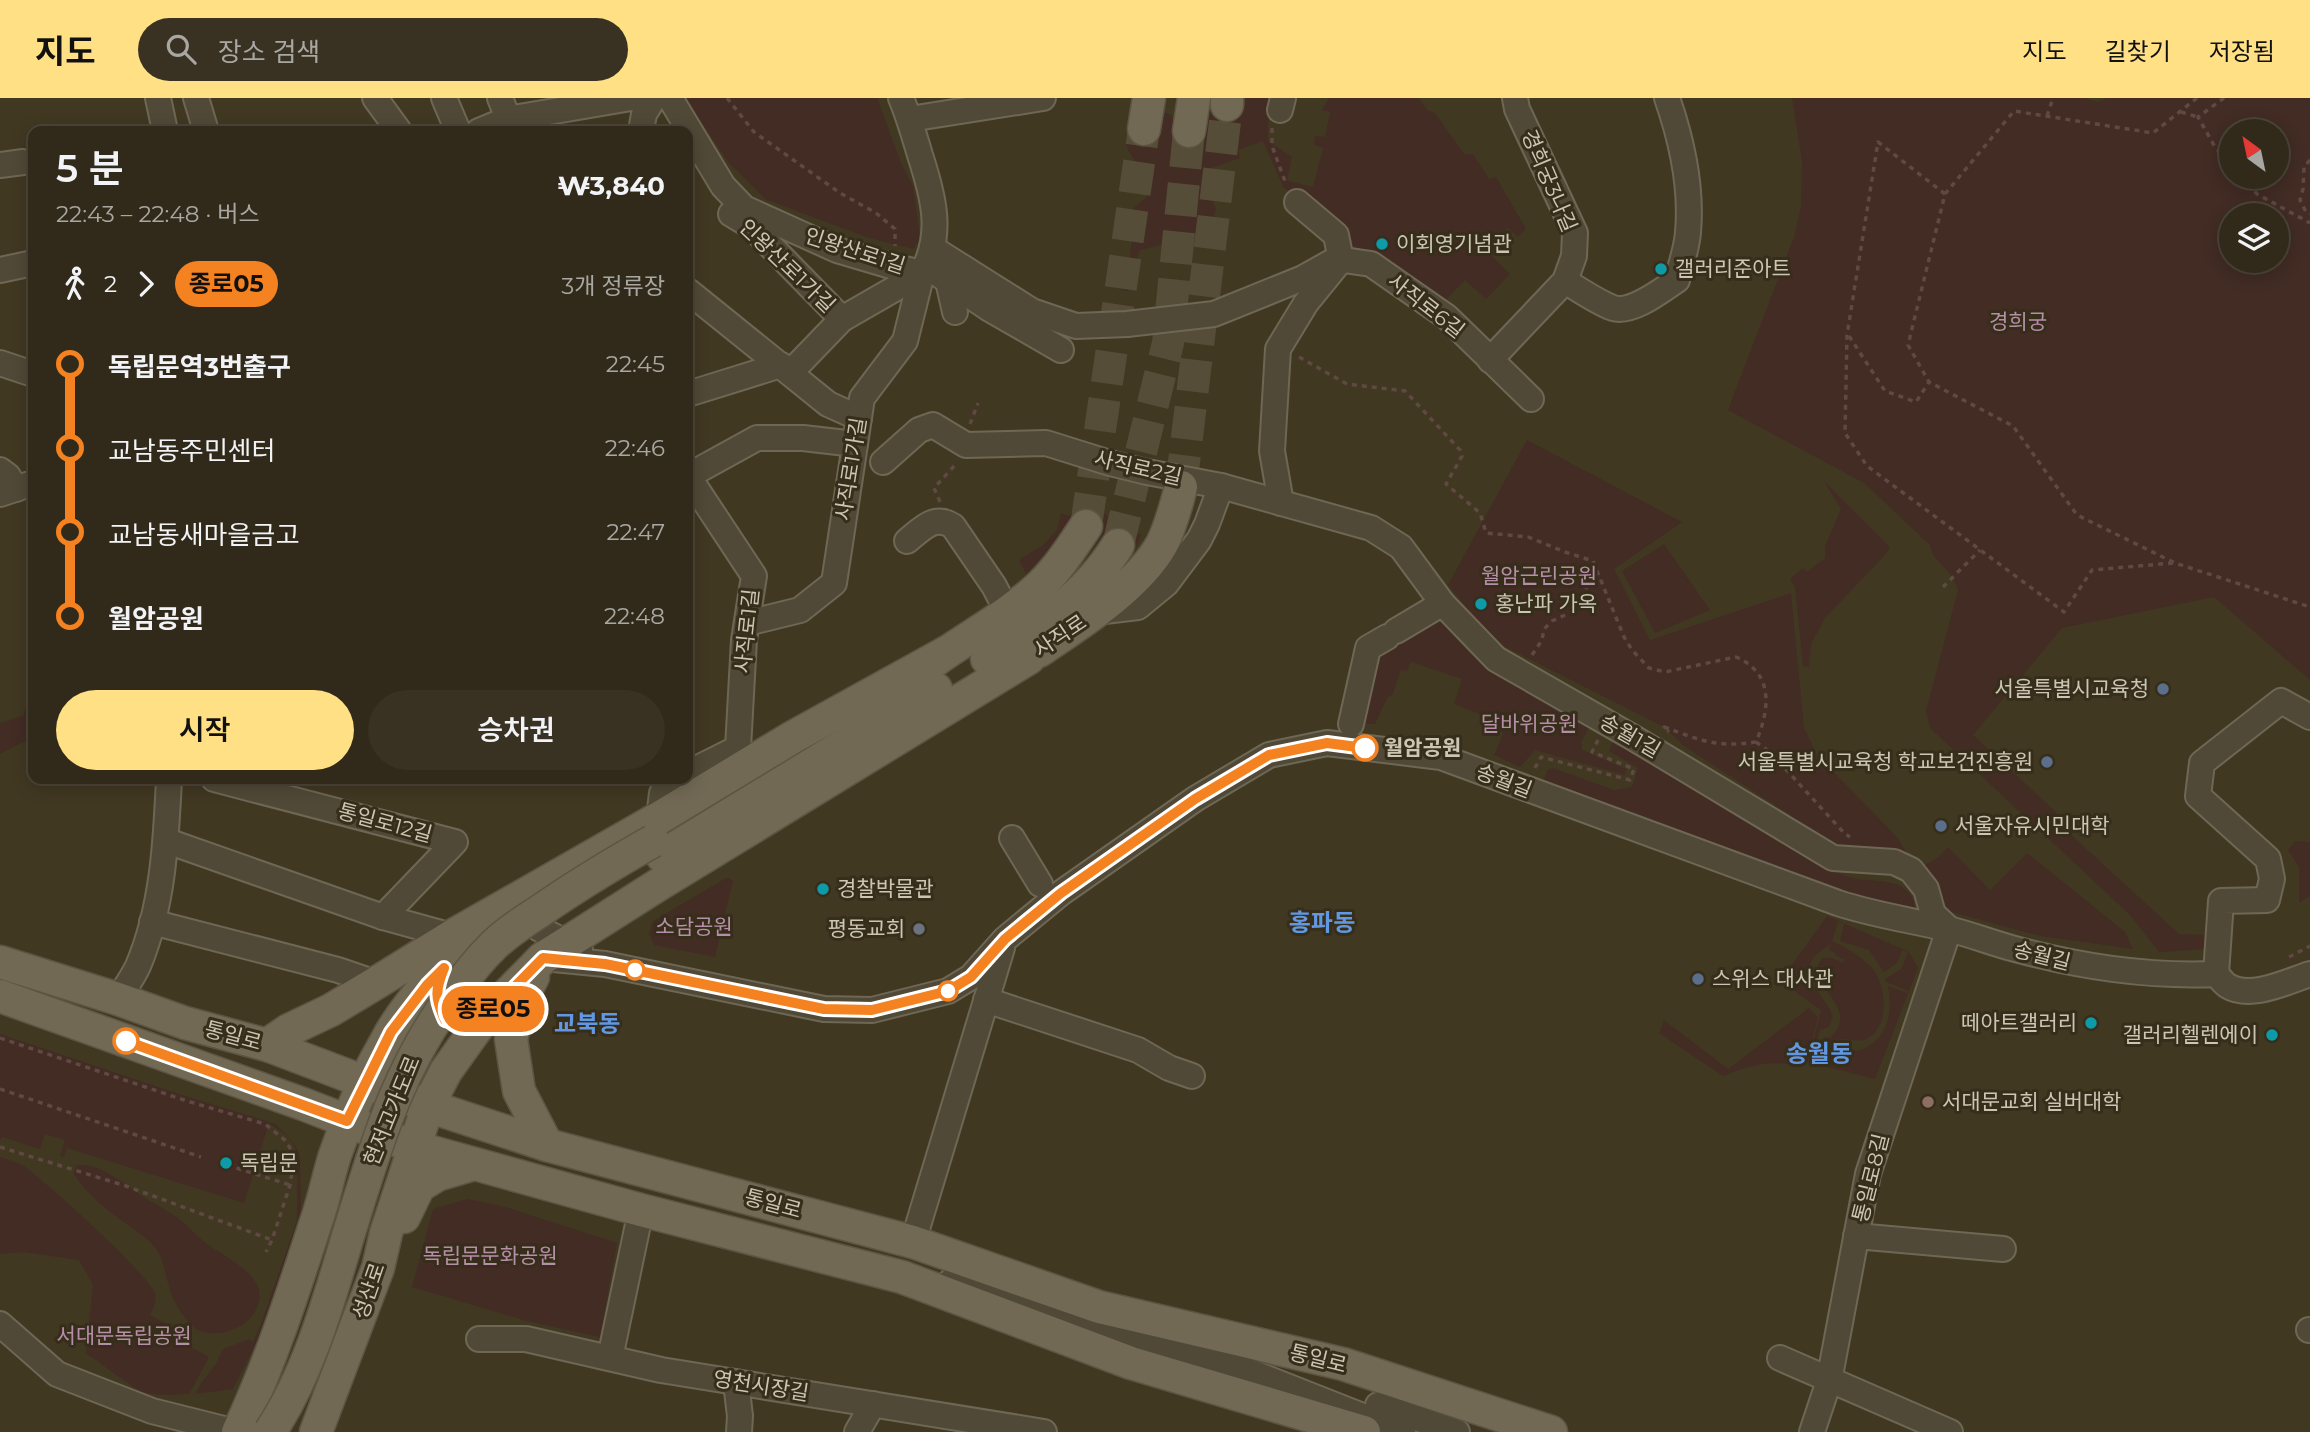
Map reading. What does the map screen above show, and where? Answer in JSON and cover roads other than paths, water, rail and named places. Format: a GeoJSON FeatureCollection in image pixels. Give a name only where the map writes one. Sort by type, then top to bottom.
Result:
{"type":"FeatureCollection","features":[{"type":"Feature","properties":{"kind":"main road"},"geometry":{"type":"LineString","coordinates":[[1144,129],[1149,98]]}},
{"type":"Feature","properties":{"kind":"main road"},"geometry":{"type":"LineString","coordinates":[[1184,98],[1184,130],[1194,98]]}},
{"type":"Feature","properties":{"kind":"main road","name":"사직로"},"geometry":{"type":"LineString","coordinates":[[868,722],[1029,657],[1096,612],[1143,570],[1161,544],[1181,487]]}},
{"type":"Feature","properties":{"kind":"main road","name":"사직로"},"geometry":{"type":"LineString","coordinates":[[659,831],[868,722],[1037,614],[1090,564],[1103,536],[1064,558],[1040,586],[947,652],[868,722]]}},
{"type":"Feature","properties":{"kind":"main road"},"geometry":{"type":"LineString","coordinates":[[267,1045],[531,892],[659,831],[793,737],[947,652]]}},
{"type":"Feature","properties":{"kind":"main road","name":"성산로"},"geometry":{"type":"LineString","coordinates":[[317,1432],[378,1268],[386,1233],[428,1106],[446,1071],[484,1018],[556,951],[658,885],[1029,657]]}},
{"type":"Feature","properties":{"kind":"main road","name":"현저고가도로"},"geometry":{"type":"LineString","coordinates":[[270,1432],[281,1416],[326,1310],[376,1144],[396,1091],[433,1021],[489,949],[551,903],[659,831]]}},
{"type":"Feature","properties":{"kind":"main road","name":"현저고가도로"},"geometry":{"type":"LineString","coordinates":[[289,1432],[342,1318],[405,1121],[430,1058],[446,1027],[509,956],[560,917],[659,831]]}},
{"type":"Feature","properties":{"kind":"main road"},"geometry":{"type":"LineString","coordinates":[[237,1432],[259,1384],[317,1219],[347,1121],[391,1032],[427,985],[444,968],[531,892]]}},
{"type":"Feature","properties":{"kind":"main road"},"geometry":{"type":"LineString","coordinates":[[547,1145],[519,1091],[511,1039],[522,998],[556,951]]}},
{"type":"Feature","properties":{"kind":"main road","name":"통일로"},"geometry":{"type":"LineString","coordinates":[[0,962],[186,1023],[267,1045],[428,1106],[547,1145],[913,1242],[1099,1307],[1343,1364],[1551,1432]]}},
{"type":"Feature","properties":{"kind":"main road"},"geometry":{"type":"LineString","coordinates":[[444,968],[436,986],[438,1003],[445,1020],[472,1027],[484,1018]]}},
{"type":"Feature","properties":{"kind":"main road","name":"통일로"},"geometry":{"type":"LineString","coordinates":[[0,996],[303,1104],[414,1147],[641,1210],[902,1277],[1130,1363],[1364,1432]]}},
{"type":"Feature","properties":{"kind":"main road"},"geometry":{"type":"LineString","coordinates":[[303,1104],[326,1118],[335,1157]]}},
{"type":"Feature","properties":{"kind":"main road"},"geometry":{"type":"LineString","coordinates":[[378,1268],[419,1186],[437,1175],[474,1164]]}},
{"type":"Feature","properties":{"kind":"main road"},"geometry":{"type":"LineString","coordinates":[[317,1219],[326,1217],[348,1223],[371,1243],[378,1268]]}},
{"type":"Feature","properties":{"kind":"main road"},"geometry":{"type":"LineString","coordinates":[[902,1277],[913,1242]]}},
{"type":"Feature","properties":{"kind":"street"},"geometry":{"type":"LineString","coordinates":[[158,98],[164,126]]}},
{"type":"Feature","properties":{"kind":"street"},"geometry":{"type":"LineString","coordinates":[[196,98],[204,126]]}},
{"type":"Feature","properties":{"kind":"street"},"geometry":{"type":"LineString","coordinates":[[375,98],[395,126]]}},
{"type":"Feature","properties":{"kind":"street"},"geometry":{"type":"LineString","coordinates":[[444,98],[456,126]]}},
{"type":"Feature","properties":{"kind":"street"},"geometry":{"type":"LineString","coordinates":[[906,109],[1043,98]]}},
{"type":"Feature","properties":{"kind":"street","name":"경희궁3나길"},"geometry":{"type":"LineString","coordinates":[[1490,360],[1565,281],[1574,256],[1575,233],[1517,109],[1515,98]]}},
{"type":"Feature","properties":{"kind":"street"},"geometry":{"type":"LineString","coordinates":[[1565,281],[1615,309],[1628,309],[1677,280],[1688,235],[1689,191],[1682,148],[1667,98]]}},
{"type":"Feature","properties":{"kind":"street"},"geometry":{"type":"LineString","coordinates":[[488,126],[507,116],[650,99]]}},
{"type":"Feature","properties":{"kind":"street"},"geometry":{"type":"LineString","coordinates":[[642,126],[650,99]]}},
{"type":"Feature","properties":{"kind":"street"},"geometry":{"type":"LineString","coordinates":[[650,99],[677,126]]}},
{"type":"Feature","properties":{"kind":"street","name":"인왕산로1길"},"geometry":{"type":"LineString","coordinates":[[650,99],[673,126]]}},
{"type":"Feature","properties":{"kind":"street","name":"인왕산로1길"},"geometry":{"type":"LineString","coordinates":[[693,150],[744,208],[837,250],[891,266],[922,259],[935,212],[931,187],[906,109]]}},
{"type":"Feature","properties":{"kind":"street","name":"인왕산로1가길"},"geometry":{"type":"LineString","coordinates":[[693,154],[717,205],[751,226],[842,319]]}},
{"type":"Feature","properties":{"kind":"street"},"geometry":{"type":"LineString","coordinates":[[1297,202],[1336,235],[1341,260]]}},
{"type":"Feature","properties":{"kind":"street"},"geometry":{"type":"LineString","coordinates":[[922,259],[1032,311],[1076,326],[1126,324],[1214,314],[1303,278],[1337,259],[1341,260]]}},
{"type":"Feature","properties":{"kind":"street"},"geometry":{"type":"LineString","coordinates":[[922,259],[948,281],[988,308],[1061,350]]}},
{"type":"Feature","properties":{"kind":"street","name":"인왕산로1가길"},"geometry":{"type":"LineString","coordinates":[[786,369],[842,319],[922,259]]}},
{"type":"Feature","properties":{"kind":"street","name":"사직로1가길"},"geometry":{"type":"LineString","coordinates":[[747,623],[800,610],[834,583],[862,398],[905,341],[922,259]]}},
{"type":"Feature","properties":{"kind":"street"},"geometry":{"type":"LineString","coordinates":[[1280,503],[1272,451],[1278,349],[1306,303],[1341,260]]}},
{"type":"Feature","properties":{"kind":"street","name":"사직로6길"},"geometry":{"type":"LineString","coordinates":[[1341,260],[1371,264],[1447,317],[1531,399]]}},
{"type":"Feature","properties":{"kind":"street"},"geometry":{"type":"LineString","coordinates":[[2,275],[28,265]]}},
{"type":"Feature","properties":{"kind":"street"},"geometry":{"type":"LineString","coordinates":[[948,281],[955,312]]}},
{"type":"Feature","properties":{"kind":"street"},"geometry":{"type":"LineString","coordinates":[[693,296],[828,404],[859,418]]}},
{"type":"Feature","properties":{"kind":"street"},"geometry":{"type":"LineString","coordinates":[[1216,318],[1292,299],[1306,303]]}},
{"type":"Feature","properties":{"kind":"street"},"geometry":{"type":"LineString","coordinates":[[0,363],[28,372]]}},
{"type":"Feature","properties":{"kind":"street"},"geometry":{"type":"LineString","coordinates":[[693,393],[786,369]]}},
{"type":"Feature","properties":{"kind":"street","name":"사직로2길"},"geometry":{"type":"LineString","coordinates":[[883,462],[919,430],[933,425],[966,445],[1046,443],[1147,472],[1220,486]]}},
{"type":"Feature","properties":{"kind":"street","name":"사직로1길"},"geometry":{"type":"LineString","coordinates":[[693,473],[757,438],[803,438],[855,444]]}},
{"type":"Feature","properties":{"kind":"street"},"geometry":{"type":"LineString","coordinates":[[0,470],[8,476],[16,489]]}},
{"type":"Feature","properties":{"kind":"street","name":"사직로1길"},"geometry":{"type":"LineString","coordinates":[[693,484],[754,576],[747,623],[738,748],[693,771]]}},
{"type":"Feature","properties":{"kind":"street"},"geometry":{"type":"LineString","coordinates":[[1096,612],[1138,607],[1166,584],[1199,540],[1220,486]]}},
{"type":"Feature","properties":{"kind":"street","name":"송월1길"},"geometry":{"type":"LineString","coordinates":[[1220,486],[1371,528],[1401,547],[1443,604],[1496,659],[1833,858],[1894,862],[1911,870],[1926,889],[1933,914],[1949,929]]}},
{"type":"Feature","properties":{"kind":"street"},"geometry":{"type":"LineString","coordinates":[[907,541],[931,521],[946,522],[953,526],[994,586],[1007,611]]}},
{"type":"Feature","properties":{"kind":"street"},"geometry":{"type":"LineString","coordinates":[[1351,724],[1368,648],[1438,606]]}},
{"type":"Feature","properties":{"kind":"street"},"geometry":{"type":"LineString","coordinates":[[2216,974],[2221,901],[2267,901],[2272,879],[2268,859],[2198,796],[2202,762],[2281,701],[2310,717]]}},
{"type":"Feature","properties":{"kind":"street","name":"송월길"},"geometry":{"type":"LineString","coordinates":[[556,951],[605,964],[824,1009],[872,1010],[948,991],[971,977],[1005,939],[1061,893],[1195,799],[1269,755],[1327,743],[1440,757],[1838,903],[1865,912],[1949,929],[2012,949],[2076,964],[2137,974],[2216,974],[2227,986],[2245,990],[2310,974]]}},
{"type":"Feature","properties":{"kind":"street"},"geometry":{"type":"LineString","coordinates":[[118,999],[136,969],[159,898],[167,841],[169,784]]}},
{"type":"Feature","properties":{"kind":"street","name":"통일로12길"},"geometry":{"type":"LineString","coordinates":[[233,784],[455,842],[383,917]]}},
{"type":"Feature","properties":{"kind":"street"},"geometry":{"type":"LineString","coordinates":[[659,831],[662,793],[672,784]]}},
{"type":"Feature","properties":{"kind":"street"},"geometry":{"type":"LineString","coordinates":[[1012,838],[1040,884]]}},
{"type":"Feature","properties":{"kind":"street"},"geometry":{"type":"LineString","coordinates":[[167,841],[383,917],[452,936]]}},
{"type":"Feature","properties":{"kind":"street"},"geometry":{"type":"LineString","coordinates":[[531,892],[527,911],[556,951]]}},
{"type":"Feature","properties":{"kind":"street"},"geometry":{"type":"LineString","coordinates":[[152,922],[338,970],[376,983]]}},
{"type":"Feature","properties":{"kind":"street","name":"통일로8길"},"geometry":{"type":"LineString","coordinates":[[1812,1432],[1829,1381],[1868,1174],[1949,929]]}},
{"type":"Feature","properties":{"kind":"street"},"geometry":{"type":"LineString","coordinates":[[913,1242],[1005,939]]}},
{"type":"Feature","properties":{"kind":"street"},"geometry":{"type":"LineString","coordinates":[[986,1000],[1138,1050],[1169,1068],[1192,1076]]}},
{"type":"Feature","properties":{"kind":"street"},"geometry":{"type":"LineString","coordinates":[[610,1358],[641,1210]]}},
{"type":"Feature","properties":{"kind":"street"},"geometry":{"type":"LineString","coordinates":[[1856,1236],[2003,1250]]}},
{"type":"Feature","properties":{"kind":"street"},"geometry":{"type":"LineString","coordinates":[[902,1277],[934,1276],[1168,1345],[1241,1368],[1404,1432]]}},
{"type":"Feature","properties":{"kind":"street"},"geometry":{"type":"LineString","coordinates":[[1099,1307],[1275,1371],[1457,1432]]}},
{"type":"Feature","properties":{"kind":"street"},"geometry":{"type":"LineString","coordinates":[[0,1324],[57,1374],[152,1410],[237,1432]]}},
{"type":"Feature","properties":{"kind":"street","name":"영천시장길"},"geometry":{"type":"LineString","coordinates":[[479,1339],[526,1339],[661,1370],[1016,1430],[1044,1432]]}},
{"type":"Feature","properties":{"kind":"street"},"geometry":{"type":"LineString","coordinates":[[1780,1358],[1950,1432]]}},
{"type":"Feature","properties":{"kind":"street"},"geometry":{"type":"LineString","coordinates":[[736,1382],[739,1432]]}},
{"type":"Feature","properties":{"kind":"street"},"geometry":{"type":"LineString","coordinates":[[857,1432],[873,1404]]}},
{"type":"Feature","properties":{"kind":"tunnel"},"geometry":{"type":"LineString","coordinates":[[1181,487],[1227,105]]}},
{"type":"Feature","properties":{"kind":"tunnel"},"geometry":{"type":"LineString","coordinates":[[1086,526],[1144,129]]}},
{"type":"Feature","properties":{"kind":"tunnel"},"geometry":{"type":"LineString","coordinates":[[1118,545],[1168,343],[1189,131]]}},
{"type":"Feature","properties":{"kind":"place","name":"이회영기념관"},"geometry":{"type":"Point","coordinates":[1382,244]}},
{"type":"Feature","properties":{"kind":"place","name":"갤러리준아트"},"geometry":{"type":"Point","coordinates":[1661,269]}},
{"type":"Feature","properties":{"kind":"place","name":"홍난파 가옥"},"geometry":{"type":"Point","coordinates":[1481,604]}},
{"type":"Feature","properties":{"kind":"place","name":"서울특별시교육청"},"geometry":{"type":"Point","coordinates":[2163,689]}},
{"type":"Feature","properties":{"kind":"place","name":"월암공원"},"geometry":{"type":"Point","coordinates":[1365,748]}},
{"type":"Feature","properties":{"kind":"place","name":"서울특별시교육청 학교보건진흥원"},"geometry":{"type":"Point","coordinates":[2047,762]}},
{"type":"Feature","properties":{"kind":"place","name":"서울자유시민대학"},"geometry":{"type":"Point","coordinates":[1941,826]}},
{"type":"Feature","properties":{"kind":"place","name":"경찰박물관"},"geometry":{"type":"Point","coordinates":[823,889]}},
{"type":"Feature","properties":{"kind":"place","name":"평동교회"},"geometry":{"type":"Point","coordinates":[919,929]}},
{"type":"Feature","properties":{"kind":"place","name":"스위스 대사관"},"geometry":{"type":"Point","coordinates":[1698,979]}},
{"type":"Feature","properties":{"kind":"place","name":"떼아트갤러리"},"geometry":{"type":"Point","coordinates":[2091,1023]}},
{"type":"Feature","properties":{"kind":"place","name":"갤러리헬렌에이"},"geometry":{"type":"Point","coordinates":[2272,1035]}},
{"type":"Feature","properties":{"kind":"place","name":"서대문교회 실버대학"},"geometry":{"type":"Point","coordinates":[1928,1102]}},
{"type":"Feature","properties":{"kind":"place","name":"독립문"},"geometry":{"type":"Point","coordinates":[226,1163]}},
{"type":"Feature","properties":{"kind":"district","name":"홍파동"},"geometry":{"type":"Point","coordinates":[1322,923]}},
{"type":"Feature","properties":{"kind":"district","name":"교북동"},"geometry":{"type":"Point","coordinates":[587,1024]}},
{"type":"Feature","properties":{"kind":"district","name":"송월동"},"geometry":{"type":"Point","coordinates":[1819,1054]}},
{"type":"Feature","properties":{"kind":"park label","name":"경희궁"},"geometry":{"type":"Point","coordinates":[2018,322]}},
{"type":"Feature","properties":{"kind":"park label","name":"월암근린공원"},"geometry":{"type":"Point","coordinates":[1539,576]}},
{"type":"Feature","properties":{"kind":"park label","name":"달바위공원"},"geometry":{"type":"Point","coordinates":[1529,724]}},
{"type":"Feature","properties":{"kind":"park label","name":"소담공원"},"geometry":{"type":"Point","coordinates":[694,927]}},
{"type":"Feature","properties":{"kind":"park label","name":"독립문문화공원"},"geometry":{"type":"Point","coordinates":[490,1256]}},
{"type":"Feature","properties":{"kind":"park label","name":"서대문독립공원"},"geometry":{"type":"Point","coordinates":[124,1336]}}]}
